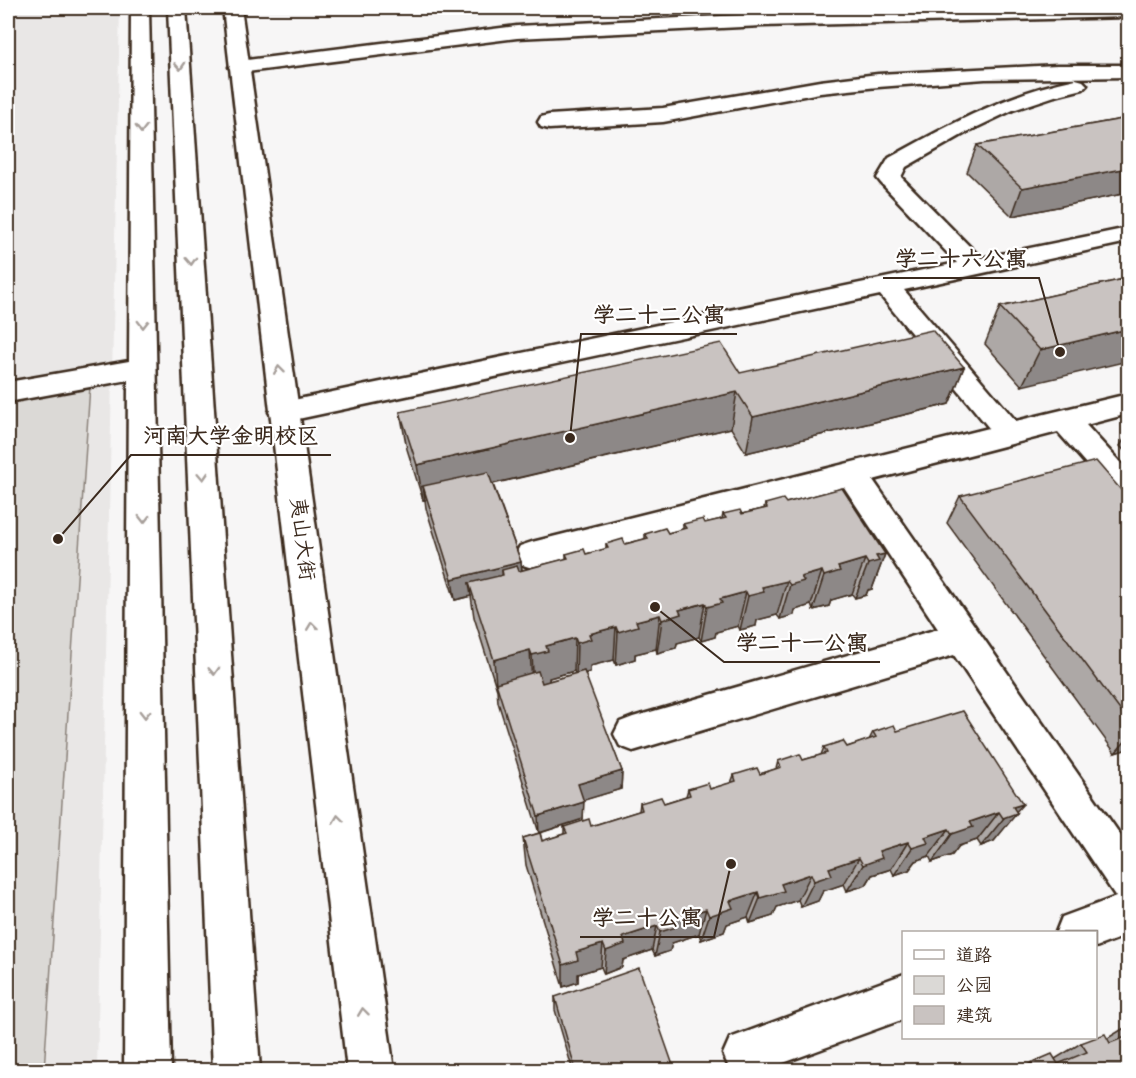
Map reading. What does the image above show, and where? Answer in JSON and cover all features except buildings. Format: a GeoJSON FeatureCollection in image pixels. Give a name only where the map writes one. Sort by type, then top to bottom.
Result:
{"type":"FeatureCollection","features":[{"type":"Feature","properties":{"kind":"main road"},"geometry":{"type":"LineString","coordinates":[[141,8],[148,1071]]}},
{"type":"Feature","properties":{"kind":"main road"},"geometry":{"type":"LineString","coordinates":[[177,8],[237,1071]]}},
{"type":"Feature","properties":{"kind":"main road","name":"夷山大街"},"geometry":{"type":"LineString","coordinates":[[231,8],[371,1071]]}},
{"type":"Feature","properties":{"kind":"main road"},"geometry":{"type":"LineString","coordinates":[[239,67],[528,32],[762,20],[1128,11]]}},
{"type":"Feature","properties":{"kind":"main road"},"geometry":{"type":"LineString","coordinates":[[549,122],[581,117],[662,115],[799,90],[876,81],[988,72],[1128,71]]}},
{"type":"Feature","properties":{"kind":"main road"},"geometry":{"type":"LineString","coordinates":[[975,267],[889,178],[897,163],[1007,104],[1049,90],[1128,78]]}},
{"type":"Feature","properties":{"kind":"main road"},"geometry":{"type":"LineString","coordinates":[[284,412],[1128,235]]}},
{"type":"Feature","properties":{"kind":"main road"},"geometry":{"type":"LineString","coordinates":[[886,286],[1010,434]]}},
{"type":"Feature","properties":{"kind":"main road"},"geometry":{"type":"LineString","coordinates":[[8,392],[143,368]]}},
{"type":"Feature","properties":{"kind":"main road"},"geometry":{"type":"LineString","coordinates":[[532,555],[1128,404]]}},
{"type":"Feature","properties":{"kind":"main road"},"geometry":{"type":"LineString","coordinates":[[1064,420],[1128,491]]}},
{"type":"Feature","properties":{"kind":"main road"},"geometry":{"type":"LineString","coordinates":[[852,474],[1128,881]]}},
{"type":"Feature","properties":{"kind":"main road"},"geometry":{"type":"LineString","coordinates":[[633,734],[963,637]]}},
{"type":"Feature","properties":{"kind":"main road"},"geometry":{"type":"LineString","coordinates":[[1082,931],[1128,914]]}},
{"type":"Feature","properties":{"kind":"main road"},"geometry":{"type":"LineString","coordinates":[[746,1054],[902,996]]}},
{"type":"Feature","properties":{"kind":"shaded area"},"geometry":{"type":"Polygon","coordinates":[[[8,8],[120,8],[97,1070],[8,1070],[8,8]]]}},
{"type":"Feature","properties":{"kind":"green space"},"geometry":{"type":"Polygon","coordinates":[[[91,371],[44,1070],[8,1070],[8,386],[91,371]]]}},
{"type":"Feature","properties":{"kind":"place","name":"学二十六公寓"},"geometry":{"type":"Point","coordinates":[1060,352]}},
{"type":"Feature","properties":{"kind":"place","name":"学二十二公寓"},"geometry":{"type":"Point","coordinates":[570,438]}},
{"type":"Feature","properties":{"kind":"place","name":"河南大学金明校区"},"geometry":{"type":"Point","coordinates":[58,539]}},
{"type":"Feature","properties":{"kind":"place","name":"学二十一公寓"},"geometry":{"type":"Point","coordinates":[655,607]}},
{"type":"Feature","properties":{"kind":"place","name":"学二十公寓"},"geometry":{"type":"Point","coordinates":[731,864]}}]}
